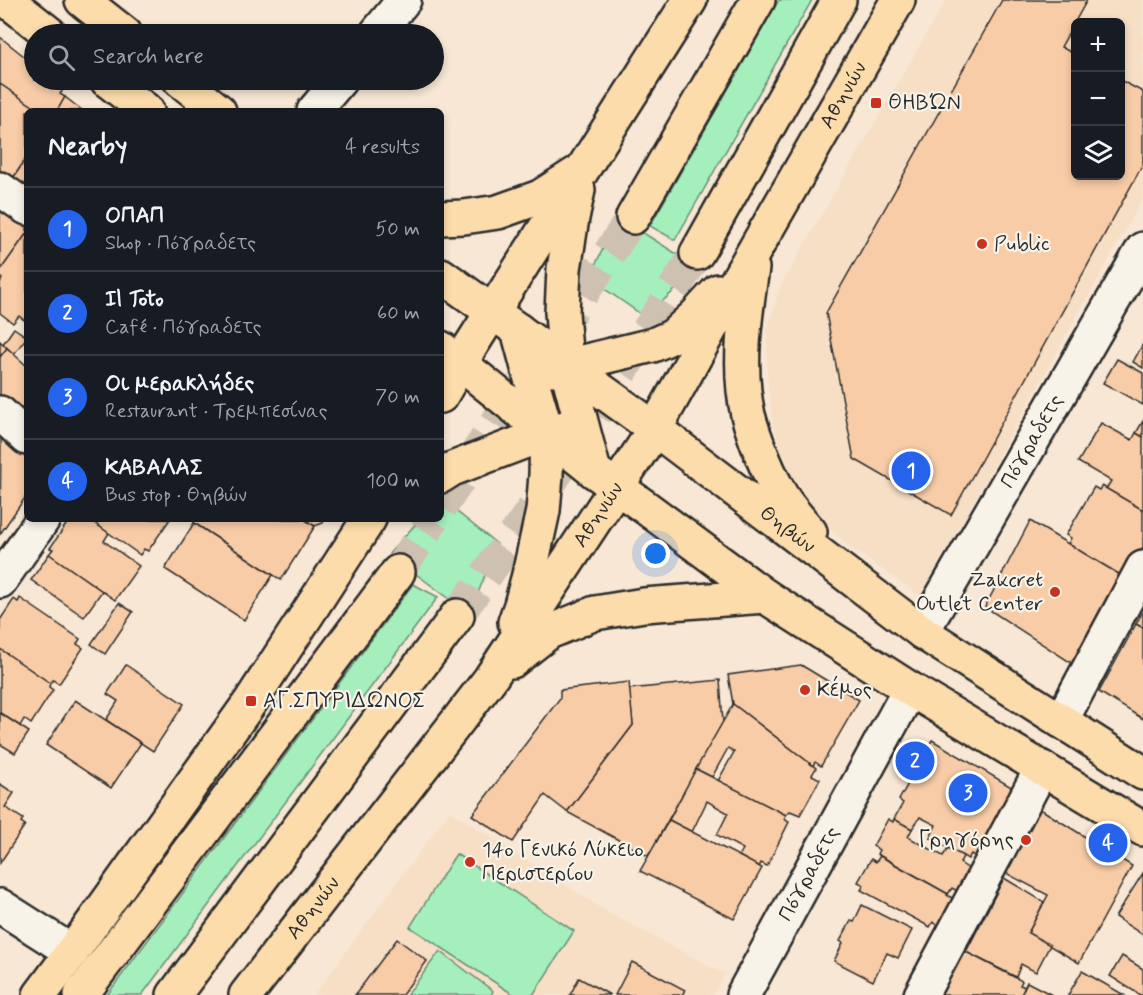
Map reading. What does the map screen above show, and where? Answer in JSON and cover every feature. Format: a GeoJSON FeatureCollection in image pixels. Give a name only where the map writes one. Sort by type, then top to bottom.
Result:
{"type":"FeatureCollection","features":[{"type":"Feature","properties":{"kind":"main road"},"geometry":{"type":"LineString","coordinates":[[7,0],[37,24]]}},
{"type":"Feature","properties":{"kind":"main road"},"geometry":{"type":"LineString","coordinates":[[82,0],[112,24]]}},
{"type":"Feature","properties":{"kind":"main road"},"geometry":{"type":"LineString","coordinates":[[444,391],[461,364],[506,321],[583,170],[690,0]]}},
{"type":"Feature","properties":{"kind":"main road"},"geometry":{"type":"LineString","coordinates":[[633,217],[758,0]]}},
{"type":"Feature","properties":{"kind":"main road"},"geometry":{"type":"LineString","coordinates":[[697,253],[839,0]]}},
{"type":"Feature","properties":{"kind":"main road","name":"Αθηνών"},"geometry":{"type":"LineString","coordinates":[[246,995],[489,679],[605,479],[655,429],[898,0]]}},
{"type":"Feature","properties":{"kind":"main road"},"geometry":{"type":"LineString","coordinates":[[120,90],[143,108]]}},
{"type":"Feature","properties":{"kind":"main road"},"geometry":{"type":"LineString","coordinates":[[193,90],[215,108]]}},
{"type":"Feature","properties":{"kind":"main road"},"geometry":{"type":"LineString","coordinates":[[444,218],[498,212],[540,197],[583,170]]}},
{"type":"Feature","properties":{"kind":"main road"},"geometry":{"type":"LineString","coordinates":[[583,170],[564,269],[562,312],[566,365],[581,424],[605,479]]}},
{"type":"Feature","properties":{"kind":"main road"},"geometry":{"type":"LineString","coordinates":[[461,364],[530,375],[653,345],[673,336],[696,315],[754,251]]}},
{"type":"Feature","properties":{"kind":"main road"},"geometry":{"type":"LineString","coordinates":[[754,251],[745,321],[743,369],[748,414],[777,490],[836,567]]}},
{"type":"Feature","properties":{"kind":"main road","name":"Θηβών"},"geometry":{"type":"LineString","coordinates":[[444,277],[655,429],[922,632],[1143,773]]}},
{"type":"Feature","properties":{"kind":"main road"},"geometry":{"type":"LineString","coordinates":[[489,679],[521,605],[543,511],[546,475],[547,433],[530,375],[506,321]]}},
{"type":"Feature","properties":{"kind":"main road"},"geometry":{"type":"LineString","coordinates":[[461,364],[605,479],[765,596],[910,689],[1143,830]]}},
{"type":"Feature","properties":{"kind":"main road"},"geometry":{"type":"LineString","coordinates":[[444,474],[547,433],[626,408]]}},
{"type":"Feature","properties":{"kind":"main road"},"geometry":{"type":"LineString","coordinates":[[39,995],[251,701],[368,523]]}},
{"type":"Feature","properties":{"kind":"main road"},"geometry":{"type":"LineString","coordinates":[[81,995],[398,572]]}},
{"type":"Feature","properties":{"kind":"main road"},"geometry":{"type":"LineString","coordinates":[[489,679],[549,632],[595,613],[644,605],[765,596]]}},
{"type":"Feature","properties":{"kind":"main road"},"geometry":{"type":"LineString","coordinates":[[174,995],[457,616]]}},
{"type":"Feature","properties":{"kind":"street"},"geometry":{"type":"LineString","coordinates":[[317,108],[332,90]]}},
{"type":"Feature","properties":{"kind":"street"},"geometry":{"type":"LineString","coordinates":[[0,189],[24,206]]}},
{"type":"Feature","properties":{"kind":"street","name":"Πόγραδετς"},"geometry":{"type":"LineString","coordinates":[[922,632],[1143,249]]}},
{"type":"Feature","properties":{"kind":"street"},"geometry":{"type":"LineString","coordinates":[[0,413],[24,435]]}},
{"type":"Feature","properties":{"kind":"street"},"geometry":{"type":"LineString","coordinates":[[0,581],[40,522]]}},
{"type":"Feature","properties":{"kind":"street"},"geometry":{"type":"LineString","coordinates":[[1061,721],[1143,568]]}},
{"type":"Feature","properties":{"kind":"street","name":"Πόγραδετς"},"geometry":{"type":"LineString","coordinates":[[742,995],[910,689]]}},
{"type":"Feature","properties":{"kind":"street"},"geometry":{"type":"LineString","coordinates":[[921,995],[1042,768]]}},
{"type":"Feature","properties":{"kind":"street"},"geometry":{"type":"LineString","coordinates":[[0,906],[72,952]]}},
{"type":"Feature","properties":{"kind":"shaded area","name":"Public"},"geometry":{"type":"Polygon","coordinates":[[[946,0],[1143,0],[1143,198],[921,596],[851,548],[816,515],[791,475],[774,428],[767,379],[767,330],[780,287],[946,0]]]}},
{"type":"Feature","properties":{"kind":"shaded area","name":"14ο Γενικό Λύκειο Περιστερίου"},"geometry":{"type":"Polygon","coordinates":[[[450,811],[607,912],[725,974],[713,995],[314,995],[450,811]]]}},
{"type":"Feature","properties":{"kind":"green space"},"geometry":{"type":"Polygon","coordinates":[[[779,0],[812,0],[675,240],[650,226],[779,0]]]}},
{"type":"Feature","properties":{"kind":"green space"},"geometry":{"type":"Polygon","coordinates":[[[618,217],[699,268],[645,317],[589,278],[618,217]]]}},
{"type":"Feature","properties":{"kind":"green space"},"geometry":{"type":"Polygon","coordinates":[[[444,501],[497,544],[470,614],[389,554],[417,522],[444,522],[444,501]]]}},
{"type":"Feature","properties":{"kind":"green space"},"geometry":{"type":"Polygon","coordinates":[[[413,584],[438,597],[142,995],[107,995],[413,584]]]}},
{"type":"Feature","properties":{"kind":"green space"},"geometry":{"type":"Polygon","coordinates":[[[456,854],[574,931],[533,995],[514,995],[410,927],[456,854]]]}},
{"type":"Feature","properties":{"kind":"green space"},"geometry":{"type":"Polygon","coordinates":[[[440,951],[493,991],[491,995],[407,995],[440,951]]]}},
{"type":"Feature","properties":{"kind":"building","name":"Public"},"geometry":{"type":"Polygon","coordinates":[[[1002,0],[1087,0],[1077,18],[1071,18],[1071,29],[1061,47],[1071,52],[1071,180],[1125,180],[1125,83],[1143,92],[1143,164],[951,515],[854,459],[826,313],[1002,0]]]}},
{"type":"Feature","properties":{"kind":"building"},"geometry":{"type":"Polygon","coordinates":[[[0,37],[24,56],[24,90],[63,90],[60,94],[65,97],[59,108],[36,108],[0,84],[0,37]]]}},
{"type":"Feature","properties":{"kind":"building"},"geometry":{"type":"Polygon","coordinates":[[[0,84],[36,108],[24,108],[24,162],[10,183],[0,176],[0,84]]]}},
{"type":"Feature","properties":{"kind":"building"},"geometry":{"type":"Polygon","coordinates":[[[65,97],[79,108],[59,108],[65,97]]]}},
{"type":"Feature","properties":{"kind":"building"},"geometry":{"type":"Polygon","coordinates":[[[24,162],[24,192],[10,183],[24,162]]]}},
{"type":"Feature","properties":{"kind":"building"},"geometry":{"type":"Polygon","coordinates":[[[0,205],[24,222],[24,237],[0,271],[0,205]]]}},
{"type":"Feature","properties":{"kind":"building"},"geometry":{"type":"Polygon","coordinates":[[[24,237],[24,320],[19,316],[13,323],[0,313],[2,279],[0,271],[24,237]]]}},
{"type":"Feature","properties":{"kind":"building"},"geometry":{"type":"Polygon","coordinates":[[[14,328],[24,335],[24,341],[14,354],[3,344],[14,328]]]}},
{"type":"Feature","properties":{"kind":"building"},"geometry":{"type":"Polygon","coordinates":[[[0,341],[7,348],[0,357],[0,341]]]}},
{"type":"Feature","properties":{"kind":"building"},"geometry":{"type":"Polygon","coordinates":[[[1143,344],[1143,368],[1133,362],[1143,344]]]}},
{"type":"Feature","properties":{"kind":"building"},"geometry":{"type":"Polygon","coordinates":[[[7,348],[24,363],[24,421],[0,399],[0,357],[7,348]]]}},
{"type":"Feature","properties":{"kind":"building"},"geometry":{"type":"Polygon","coordinates":[[[1117,359],[1143,373],[1143,405],[1103,383],[1117,359]]]}},
{"type":"Feature","properties":{"kind":"building"},"geometry":{"type":"Polygon","coordinates":[[[1143,421],[1143,437],[1136,433],[1143,421]]]}},
{"type":"Feature","properties":{"kind":"building"},"geometry":{"type":"Polygon","coordinates":[[[1101,423],[1132,440],[1136,433],[1143,437],[1143,510],[1106,489],[1111,481],[1078,462],[1101,423]]]}},
{"type":"Feature","properties":{"kind":"building"},"geometry":{"type":"Polygon","coordinates":[[[1,435],[24,450],[24,499],[0,534],[1,435]]]}},
{"type":"Feature","properties":{"kind":"building"},"geometry":{"type":"Polygon","coordinates":[[[1102,486],[1143,510],[1143,547],[1129,570],[1122,576],[1068,544],[1071,538],[1066,535],[1094,487],[1099,490],[1102,486]]]}},
{"type":"Feature","properties":{"kind":"building","name":"Zakcret Outlet Center"},"geometry":{"type":"Polygon","coordinates":[[[1030,521],[1122,576],[1076,666],[985,607],[1030,521]]]}},
{"type":"Feature","properties":{"kind":"building"},"geometry":{"type":"Polygon","coordinates":[[[68,522],[93,522],[109,533],[104,541],[139,566],[115,600],[49,554],[53,549],[50,548],[68,522]]]}},
{"type":"Feature","properties":{"kind":"building"},"geometry":{"type":"Polygon","coordinates":[[[93,522],[168,522],[148,551],[144,549],[140,555],[93,522]]]}},
{"type":"Feature","properties":{"kind":"building"},"geometry":{"type":"Polygon","coordinates":[[[309,522],[315,526],[281,580],[194,523],[309,522]]]}},
{"type":"Feature","properties":{"kind":"building"},"geometry":{"type":"Polygon","coordinates":[[[309,522],[323,522],[323,523],[315,526],[309,522]]]}},
{"type":"Feature","properties":{"kind":"building"},"geometry":{"type":"Polygon","coordinates":[[[194,523],[273,575],[244,620],[165,569],[194,523]]]}},
{"type":"Feature","properties":{"kind":"building"},"geometry":{"type":"Polygon","coordinates":[[[49,554],[102,591],[84,617],[31,580],[49,554]]]}},
{"type":"Feature","properties":{"kind":"building"},"geometry":{"type":"Polygon","coordinates":[[[20,598],[80,639],[77,644],[83,648],[59,684],[53,680],[50,683],[0,649],[0,620],[14,599],[18,602],[20,598]]]}},
{"type":"Feature","properties":{"kind":"building"},"geometry":{"type":"Polygon","coordinates":[[[119,603],[133,612],[105,654],[91,644],[119,603]]]}},
{"type":"Feature","properties":{"kind":"building"},"geometry":{"type":"Polygon","coordinates":[[[1143,611],[1143,628],[1136,624],[1143,611]]]}},
{"type":"Feature","properties":{"kind":"building"},"geometry":{"type":"Polygon","coordinates":[[[1136,624],[1143,628],[1143,719],[1099,692],[1136,624]]]}},
{"type":"Feature","properties":{"kind":"building"},"geometry":{"type":"Polygon","coordinates":[[[0,649],[50,683],[49,687],[53,690],[31,724],[24,719],[20,726],[0,713],[0,649]]]}},
{"type":"Feature","properties":{"kind":"building"},"geometry":{"type":"Polygon","coordinates":[[[126,665],[184,704],[153,751],[106,720],[118,701],[107,694],[126,665]]]}},
{"type":"Feature","properties":{"kind":"building"},"geometry":{"type":"Polygon","coordinates":[[[801,665],[859,700],[821,766],[815,762],[813,766],[733,704],[728,675],[801,665]]]}},
{"type":"Feature","properties":{"kind":"building"},"geometry":{"type":"Polygon","coordinates":[[[720,680],[723,722],[648,856],[567,812],[633,725],[629,689],[720,680]]]}},
{"type":"Feature","properties":{"kind":"building"},"geometry":{"type":"Polygon","coordinates":[[[629,682],[633,725],[567,812],[545,795],[513,842],[472,815],[560,698],[560,690],[629,682]]]}},
{"type":"Feature","properties":{"kind":"building"},"geometry":{"type":"Polygon","coordinates":[[[75,700],[141,743],[111,788],[46,745],[75,700]]]}},
{"type":"Feature","properties":{"kind":"building"},"geometry":{"type":"Polygon","coordinates":[[[733,704],[816,768],[812,775],[820,779],[800,815],[790,811],[786,815],[718,781],[734,752],[728,748],[712,777],[696,769],[733,704]]]}},
{"type":"Feature","properties":{"kind":"building"},"geometry":{"type":"Polygon","coordinates":[[[0,713],[29,732],[15,753],[0,744],[0,713]]]}},
{"type":"Feature","properties":{"kind":"building"},"geometry":{"type":"Polygon","coordinates":[[[932,740],[1013,788],[976,857],[971,854],[968,859],[930,838],[936,825],[920,817],[912,829],[894,819],[903,803],[899,800],[932,740]]]}},
{"type":"Feature","properties":{"kind":"building"},"geometry":{"type":"Polygon","coordinates":[[[696,769],[786,815],[784,819],[789,822],[767,866],[761,863],[759,867],[739,856],[743,849],[717,835],[728,813],[707,801],[692,832],[669,820],[696,769]]]}},
{"type":"Feature","properties":{"kind":"building"},"geometry":{"type":"Polygon","coordinates":[[[0,784],[14,793],[5,807],[23,819],[21,822],[25,825],[0,863],[0,784]]]}},
{"type":"Feature","properties":{"kind":"building"},"geometry":{"type":"Polygon","coordinates":[[[1034,805],[1132,866],[1079,963],[1028,933],[1048,895],[1000,870],[1034,805]]]}},
{"type":"Feature","properties":{"kind":"building"},"geometry":{"type":"Polygon","coordinates":[[[888,819],[893,822],[894,819],[912,829],[908,837],[943,856],[948,848],[963,856],[960,863],[969,869],[957,891],[952,888],[948,894],[877,854],[879,850],[873,846],[888,819]]]}},
{"type":"Feature","properties":{"kind":"building"},"geometry":{"type":"Polygon","coordinates":[[[669,820],[762,868],[734,919],[640,871],[669,820]]]}},
{"type":"Feature","properties":{"kind":"building"},"geometry":{"type":"Polygon","coordinates":[[[880,856],[954,899],[939,926],[933,922],[930,927],[861,890],[864,885],[858,882],[871,859],[876,862],[880,856]]]}},
{"type":"Feature","properties":{"kind":"building"},"geometry":{"type":"Polygon","coordinates":[[[1143,873],[1143,935],[1115,917],[1143,873]]]}},
{"type":"Feature","properties":{"kind":"building"},"geometry":{"type":"Polygon","coordinates":[[[1004,878],[1044,902],[1028,933],[1050,945],[1036,972],[1021,964],[1016,977],[966,952],[1004,878]]]}},
{"type":"Feature","properties":{"kind":"building"},"geometry":{"type":"Polygon","coordinates":[[[862,905],[912,930],[898,958],[887,953],[873,981],[834,961],[843,943],[840,941],[851,921],[854,922],[862,905]]]}},
{"type":"Feature","properties":{"kind":"building"},"geometry":{"type":"Polygon","coordinates":[[[397,939],[427,961],[402,995],[355,995],[397,939]]]}},
{"type":"Feature","properties":{"kind":"building"},"geometry":{"type":"Polygon","coordinates":[[[959,951],[964,954],[966,952],[1022,981],[1020,985],[1025,987],[1021,995],[936,995],[959,951]]]}},
{"type":"Feature","properties":{"kind":"building"},"geometry":{"type":"Polygon","coordinates":[[[1122,956],[1143,969],[1143,995],[1110,976],[1122,956]]]}},
{"type":"Feature","properties":{"kind":"building"},"geometry":{"type":"Polygon","coordinates":[[[632,962],[685,990],[682,995],[615,995],[632,962]]]}},
{"type":"Feature","properties":{"kind":"building"},"geometry":{"type":"Polygon","coordinates":[[[1082,971],[1124,995],[1068,995],[1082,971]]]}},
{"type":"Feature","properties":{"kind":"building"},"geometry":{"type":"Polygon","coordinates":[[[579,978],[610,995],[570,995],[579,978]]]}},
{"type":"Feature","properties":{"kind":"building"},"geometry":{"type":"Polygon","coordinates":[[[1027,982],[1052,995],[1021,995],[1027,982]]]}},
{"type":"Feature","properties":{"kind":"tunnel"},"geometry":{"type":"LineString","coordinates":[[555,335],[633,217]]}},
{"type":"Feature","properties":{"kind":"tunnel"},"geometry":{"type":"LineString","coordinates":[[457,616],[540,499],[697,253]]}},
{"type":"Feature","properties":{"kind":"tunnel"},"geometry":{"type":"LineString","coordinates":[[444,502],[524,381]]}},
{"type":"Feature","properties":{"kind":"tunnel"},"geometry":{"type":"LineString","coordinates":[[398,572],[431,522]]}},
{"type":"Feature","properties":{"kind":"place","name":"ΘΗΒΏΝ"},"geometry":{"type":"Point","coordinates":[876,103]}},
{"type":"Feature","properties":{"kind":"place","name":"Public"},"geometry":{"type":"Point","coordinates":[982,244]}},
{"type":"Feature","properties":{"kind":"place","name":"ΟΠΑΠ"},"geometry":{"type":"Point","coordinates":[911,471]}},
{"type":"Feature","properties":{"kind":"place","name":"Zakcret Outlet Center"},"geometry":{"type":"Point","coordinates":[1055,592]}},
{"type":"Feature","properties":{"kind":"place","name":"Κέμος"},"geometry":{"type":"Point","coordinates":[805,690]}},
{"type":"Feature","properties":{"kind":"place","name":"ΑΓ.ΣΠΥΡΙΔΩΝΟΣ"},"geometry":{"type":"Point","coordinates":[251,701]}},
{"type":"Feature","properties":{"kind":"place","name":"Il Toto"},"geometry":{"type":"Point","coordinates":[915,761]}},
{"type":"Feature","properties":{"kind":"place","name":"Οι μερακλήδες"},"geometry":{"type":"Point","coordinates":[968,793]}},
{"type":"Feature","properties":{"kind":"place","name":"Γρηγόρης"},"geometry":{"type":"Point","coordinates":[1026,840]}},
{"type":"Feature","properties":{"kind":"place","name":"ΚΑΒΑΛΑΣ"},"geometry":{"type":"Point","coordinates":[1108,843]}},
{"type":"Feature","properties":{"kind":"place","name":"14ο Γενικό Λύκειο Περιστερίου"},"geometry":{"type":"Point","coordinates":[470,862]}}]}
